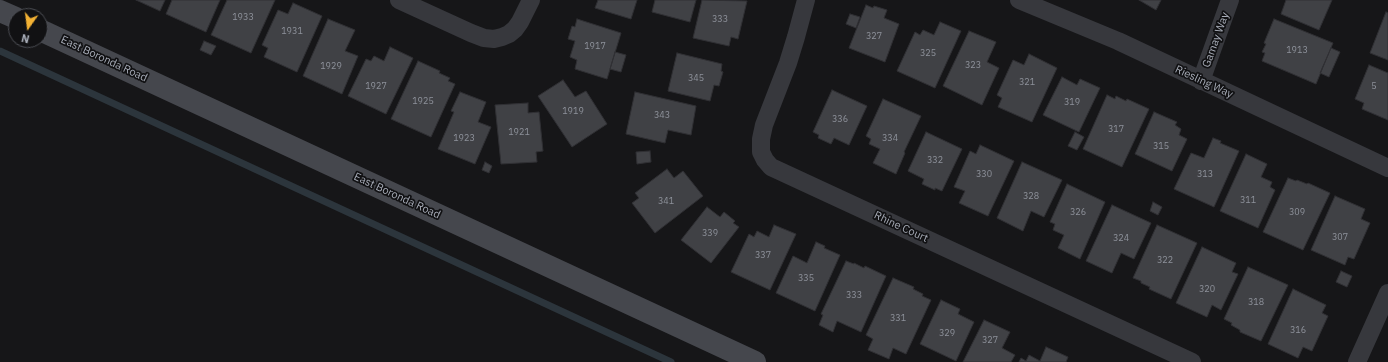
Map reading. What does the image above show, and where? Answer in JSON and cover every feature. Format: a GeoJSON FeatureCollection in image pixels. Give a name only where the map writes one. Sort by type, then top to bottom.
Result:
{"type":"FeatureCollection","features":[{"type":"Feature","properties":{"kind":"main road","name":"East Boronda Road"},"geometry":{"type":"LineString","coordinates":[[48,34],[755,362]]}},
{"type":"Feature","properties":{"kind":"street"},"geometry":{"type":"LineString","coordinates":[[399,0],[471,33],[484,38],[494,39],[502,38],[510,34],[515,29],[531,0]]}},
{"type":"Feature","properties":{"kind":"street","name":"Rhine Court"},"geometry":{"type":"LineString","coordinates":[[806,0],[790,57],[764,125],[761,139],[761,152],[771,167],[1192,362]]}},
{"type":"Feature","properties":{"kind":"street","name":"Riesling Way"},"geometry":{"type":"LineString","coordinates":[[1019,0],[1118,42],[1388,168]]}},
{"type":"Feature","properties":{"kind":"street","name":"Gamay Way"},"geometry":{"type":"LineString","coordinates":[[1201,81],[1230,0]]}},
{"type":"Feature","properties":{"kind":"street"},"geometry":{"type":"LineString","coordinates":[[1357,362],[1388,293]]}},
{"type":"Feature","properties":{"kind":"building"},"geometry":{"type":"Polygon","coordinates":[[[136,0],[165,0],[160,11],[136,0]]]}},
{"type":"Feature","properties":{"kind":"building"},"geometry":{"type":"Polygon","coordinates":[[[172,0],[220,0],[206,32],[166,14],[172,0]]]}},
{"type":"Feature","properties":{"kind":"building"},"geometry":{"type":"Polygon","coordinates":[[[227,0],[275,0],[251,53],[211,35],[227,0]]]}},
{"type":"Feature","properties":{"kind":"building"},"geometry":{"type":"Polygon","coordinates":[[[598,0],[637,0],[631,19],[595,8],[598,0]]]}},
{"type":"Feature","properties":{"kind":"building"},"geometry":{"type":"Polygon","coordinates":[[[655,0],[696,0],[690,22],[652,12],[655,0]]]}},
{"type":"Feature","properties":{"kind":"building"},"geometry":{"type":"Polygon","coordinates":[[[702,0],[747,1],[738,39],[731,37],[729,46],[693,38],[702,0]]]}},
{"type":"Feature","properties":{"kind":"building"},"geometry":{"type":"Polygon","coordinates":[[[1139,0],[1161,0],[1156,10],[1139,0]]]}},
{"type":"Feature","properties":{"kind":"building"},"geometry":{"type":"Polygon","coordinates":[[[1286,0],[1332,0],[1319,30],[1281,14],[1286,0]]]}},
{"type":"Feature","properties":{"kind":"building"},"geometry":{"type":"Polygon","coordinates":[[[293,3],[322,16],[297,72],[264,57],[268,48],[262,45],[278,10],[288,14],[293,3]]]}},
{"type":"Feature","properties":{"kind":"building"},"geometry":{"type":"Polygon","coordinates":[[[866,5],[873,8],[874,6],[887,10],[884,18],[899,24],[885,62],[849,48],[866,5]]]}},
{"type":"Feature","properties":{"kind":"building"},"geometry":{"type":"Polygon","coordinates":[[[1386,12],[1388,13],[1388,60],[1370,53],[1386,12]]]}},
{"type":"Feature","properties":{"kind":"building"},"geometry":{"type":"Polygon","coordinates":[[[850,14],[860,17],[856,28],[846,24],[850,14]]]}},
{"type":"Feature","properties":{"kind":"building"},"geometry":{"type":"Polygon","coordinates":[[[328,19],[355,30],[345,51],[358,56],[342,94],[303,76],[328,19]]]}},
{"type":"Feature","properties":{"kind":"building"},"geometry":{"type":"Polygon","coordinates":[[[577,19],[621,33],[607,79],[575,69],[577,60],[570,57],[575,41],[568,39],[572,26],[575,27],[577,19]]]}},
{"type":"Feature","properties":{"kind":"building"},"geometry":{"type":"Polygon","coordinates":[[[1274,19],[1333,43],[1316,84],[1262,61],[1265,53],[1262,52],[1266,44],[1264,43],[1274,19]]]}},
{"type":"Feature","properties":{"kind":"building"},"geometry":{"type":"Polygon","coordinates":[[[940,22],[961,31],[935,88],[897,71],[915,32],[920,35],[923,30],[934,35],[940,22]]]}},
{"type":"Feature","properties":{"kind":"building"},"geometry":{"type":"Polygon","coordinates":[[[969,31],[996,42],[987,62],[999,68],[982,105],[943,86],[969,31]]]}},
{"type":"Feature","properties":{"kind":"building"},"geometry":{"type":"Polygon","coordinates":[[[204,41],[216,46],[211,55],[200,50],[204,41]]]}},
{"type":"Feature","properties":{"kind":"building"},"geometry":{"type":"Polygon","coordinates":[[[390,47],[413,58],[386,114],[348,96],[366,59],[371,61],[374,56],[384,61],[390,47]]]}},
{"type":"Feature","properties":{"kind":"building"},"geometry":{"type":"Polygon","coordinates":[[[1331,48],[1340,52],[1329,77],[1320,73],[1331,48]]]}},
{"type":"Feature","properties":{"kind":"building"},"geometry":{"type":"Polygon","coordinates":[[[615,52],[626,55],[621,72],[610,69],[615,52]]]}},
{"type":"Feature","properties":{"kind":"building"},"geometry":{"type":"Polygon","coordinates":[[[677,53],[722,64],[721,71],[723,72],[719,86],[714,85],[710,101],[668,91],[677,53]]]}},
{"type":"Feature","properties":{"kind":"building"},"geometry":{"type":"Polygon","coordinates":[[[1029,54],[1057,68],[1032,122],[998,107],[1002,98],[997,95],[1013,60],[1024,65],[1029,54]]]}},
{"type":"Feature","properties":{"kind":"building"},"geometry":{"type":"Polygon","coordinates":[[[418,61],[440,71],[439,73],[450,78],[448,81],[455,84],[431,137],[391,119],[418,61]]]}},
{"type":"Feature","properties":{"kind":"building"},"geometry":{"type":"Polygon","coordinates":[[[1369,65],[1388,73],[1388,120],[1362,109],[1364,103],[1355,99],[1369,65]]]}},
{"type":"Feature","properties":{"kind":"building"},"geometry":{"type":"Polygon","coordinates":[[[1062,77],[1077,85],[1080,79],[1100,88],[1079,132],[1043,115],[1062,77]]]}},
{"type":"Feature","properties":{"kind":"building"},"geometry":{"type":"Polygon","coordinates":[[[563,80],[575,97],[586,91],[607,124],[572,147],[538,96],[563,80]]]}},
{"type":"Feature","properties":{"kind":"building"},"geometry":{"type":"Polygon","coordinates":[[[832,90],[867,106],[849,145],[834,138],[831,144],[818,138],[819,135],[813,132],[832,90]]]}},
{"type":"Feature","properties":{"kind":"building"},"geometry":{"type":"Polygon","coordinates":[[[460,92],[486,102],[478,122],[491,127],[475,164],[438,149],[454,112],[451,111],[460,92]]]}},
{"type":"Feature","properties":{"kind":"building"},"geometry":{"type":"Polygon","coordinates":[[[635,92],[696,106],[691,135],[668,130],[665,143],[626,134],[635,92]]]}},
{"type":"Feature","properties":{"kind":"building"},"geometry":{"type":"Polygon","coordinates":[[[1107,95],[1115,99],[1116,96],[1126,101],[1127,99],[1149,109],[1122,167],[1083,149],[1107,95]]]}},
{"type":"Feature","properties":{"kind":"building"},"geometry":{"type":"Polygon","coordinates":[[[883,99],[921,116],[904,152],[905,153],[896,174],[873,163],[880,149],[869,144],[871,139],[866,136],[883,99]]]}},
{"type":"Feature","properties":{"kind":"building"},"geometry":{"type":"Polygon","coordinates":[[[528,103],[528,113],[539,112],[543,151],[536,152],[537,162],[501,164],[495,105],[528,103]]]}},
{"type":"Feature","properties":{"kind":"building"},"geometry":{"type":"Polygon","coordinates":[[[1154,112],[1177,122],[1175,125],[1181,129],[1179,135],[1187,139],[1172,171],[1135,154],[1154,112]]]}},
{"type":"Feature","properties":{"kind":"building"},"geometry":{"type":"Polygon","coordinates":[[[926,132],[962,149],[942,191],[935,188],[935,190],[922,184],[924,179],[908,171],[926,132]]]}},
{"type":"Feature","properties":{"kind":"building"},"geometry":{"type":"Polygon","coordinates":[[[1075,132],[1084,137],[1077,150],[1068,146],[1075,132]]]}},
{"type":"Feature","properties":{"kind":"building"},"geometry":{"type":"Polygon","coordinates":[[[1213,138],[1221,141],[1220,143],[1239,151],[1214,207],[1174,189],[1191,153],[1204,158],[1213,138]]]}},
{"type":"Feature","properties":{"kind":"building"},"geometry":{"type":"Polygon","coordinates":[[[980,145],[1014,161],[988,216],[959,203],[965,191],[954,187],[970,151],[976,154],[980,145]]]}},
{"type":"Feature","properties":{"kind":"building"},"geometry":{"type":"Polygon","coordinates":[[[650,151],[651,162],[637,164],[636,152],[650,151]]]}},
{"type":"Feature","properties":{"kind":"building"},"geometry":{"type":"Polygon","coordinates":[[[1246,154],[1267,164],[1261,177],[1272,182],[1270,187],[1275,190],[1258,228],[1220,211],[1246,154]]]}},
{"type":"Feature","properties":{"kind":"building"},"geometry":{"type":"Polygon","coordinates":[[[485,162],[492,166],[489,173],[482,170],[485,162]]]}},
{"type":"Feature","properties":{"kind":"building"},"geometry":{"type":"Polygon","coordinates":[[[1022,162],[1062,180],[1044,217],[1031,211],[1023,231],[997,218],[1022,162]]]}},
{"type":"Feature","properties":{"kind":"building"},"geometry":{"type":"Polygon","coordinates":[[[667,169],[674,178],[683,171],[703,196],[655,233],[632,203],[639,198],[635,193],[667,169]]]}},
{"type":"Feature","properties":{"kind":"building"},"geometry":{"type":"Polygon","coordinates":[[[1288,178],[1307,184],[1308,183],[1330,193],[1303,250],[1263,232],[1288,178]]]}},
{"type":"Feature","properties":{"kind":"building"},"geometry":{"type":"Polygon","coordinates":[[[1067,184],[1105,202],[1080,259],[1058,248],[1064,235],[1053,230],[1055,224],[1050,222],[1067,184]]]}},
{"type":"Feature","properties":{"kind":"building"},"geometry":{"type":"Polygon","coordinates":[[[1335,196],[1365,209],[1361,219],[1370,223],[1354,259],[1348,257],[1345,265],[1311,250],[1335,196]]]}},
{"type":"Feature","properties":{"kind":"building"},"geometry":{"type":"Polygon","coordinates":[[[1153,202],[1162,207],[1158,215],[1150,211],[1153,202]]]}},
{"type":"Feature","properties":{"kind":"building"},"geometry":{"type":"Polygon","coordinates":[[[1112,205],[1151,223],[1134,259],[1121,253],[1112,273],[1086,261],[1112,205]]]}},
{"type":"Feature","properties":{"kind":"building"},"geometry":{"type":"Polygon","coordinates":[[[707,207],[720,217],[724,212],[735,221],[733,223],[739,227],[711,263],[681,240],[707,207]]]}},
{"type":"Feature","properties":{"kind":"building"},"geometry":{"type":"Polygon","coordinates":[[[774,225],[796,234],[770,290],[731,272],[749,234],[754,237],[757,231],[769,237],[774,225]]]}},
{"type":"Feature","properties":{"kind":"building"},"geometry":{"type":"Polygon","coordinates":[[[1157,225],[1197,243],[1171,299],[1149,289],[1150,287],[1133,278],[1157,225]]]}},
{"type":"Feature","properties":{"kind":"building"},"geometry":{"type":"Polygon","coordinates":[[[816,242],[825,246],[824,248],[840,255],[815,311],[776,293],[793,256],[807,263],[816,242]]]}},
{"type":"Feature","properties":{"kind":"building"},"geometry":{"type":"Polygon","coordinates":[[[1202,247],[1236,263],[1232,272],[1238,274],[1221,310],[1212,305],[1207,317],[1176,303],[1202,247]]]}},
{"type":"Feature","properties":{"kind":"building"},"geometry":{"type":"Polygon","coordinates":[[[846,261],[864,268],[865,266],[886,276],[861,332],[837,321],[833,332],[819,325],[823,315],[821,314],[846,261]]]}},
{"type":"Feature","properties":{"kind":"building"},"geometry":{"type":"Polygon","coordinates":[[[1248,267],[1288,285],[1261,341],[1240,332],[1240,330],[1231,325],[1232,323],[1224,319],[1248,267]]]}},
{"type":"Feature","properties":{"kind":"building"},"geometry":{"type":"Polygon","coordinates":[[[1341,271],[1352,276],[1347,287],[1336,282],[1341,271]]]}},
{"type":"Feature","properties":{"kind":"building"},"geometry":{"type":"Polygon","coordinates":[[[893,278],[914,287],[913,289],[923,294],[922,296],[931,300],[906,354],[893,348],[889,359],[868,350],[873,339],[866,335],[893,278]]]}},
{"type":"Feature","properties":{"kind":"building"},"geometry":{"type":"Polygon","coordinates":[[[1293,289],[1326,305],[1322,313],[1328,316],[1312,351],[1303,347],[1298,358],[1268,344],[1293,289]]]}},
{"type":"Feature","properties":{"kind":"building"},"geometry":{"type":"Polygon","coordinates":[[[941,300],[960,309],[958,314],[974,322],[956,361],[920,344],[941,300]]]}},
{"type":"Feature","properties":{"kind":"building"},"geometry":{"type":"Polygon","coordinates":[[[984,320],[1010,332],[1002,348],[1015,355],[1011,362],[963,362],[984,320]]]}},
{"type":"Feature","properties":{"kind":"building"},"geometry":{"type":"Polygon","coordinates":[[[1046,347],[1068,357],[1066,362],[1019,362],[1021,358],[1026,361],[1029,355],[1040,361],[1046,347]]]}},
{"type":"Feature","properties":{"kind":"waterway"},"geometry":{"type":"LineString","coordinates":[[0,51],[671,362]]}}]}
